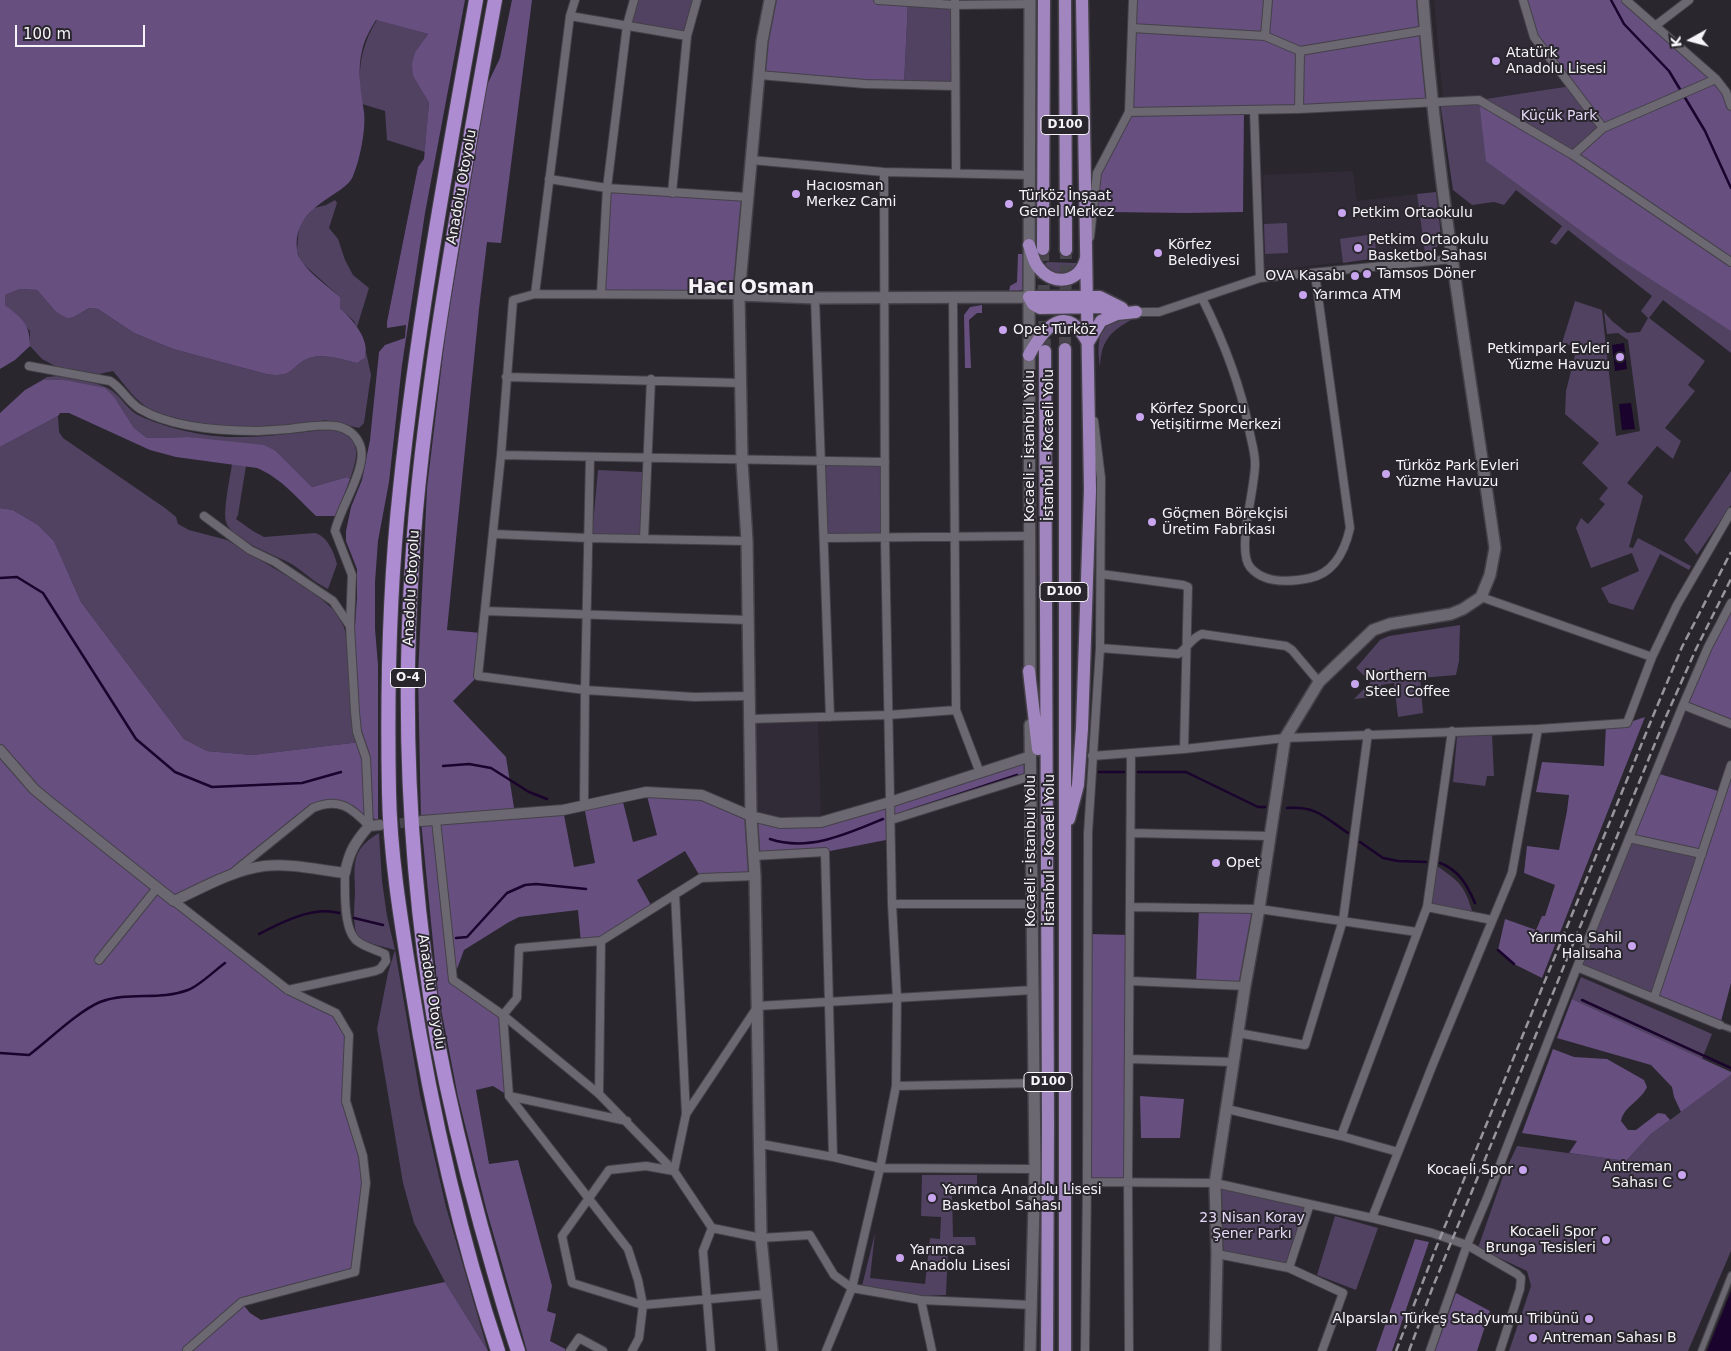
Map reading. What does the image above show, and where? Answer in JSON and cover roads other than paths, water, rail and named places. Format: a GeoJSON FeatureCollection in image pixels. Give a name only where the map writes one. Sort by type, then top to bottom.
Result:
{"type":"FeatureCollection","features":[{"type":"Feature","properties":{"kind":"highway","name":"Anadolu Otoyolu"},"geometry":{"type":"LineString","coordinates":[[476,0],[422,310],[402,473],[394,560],[390,638],[388,795],[403,936],[435,1122],[455,1204],[498,1351]]}},
{"type":"Feature","properties":{"kind":"highway","name":"Anadolu Otoyolu"},"geometry":{"type":"LineString","coordinates":[[495,0],[456,216],[428,404],[412,564],[408,711],[415,865],[422,938],[437,1036],[452,1112],[474,1199],[506,1318],[518,1351]]}},
{"type":"Feature","properties":{"kind":"highway","name":"D100"},"geometry":{"type":"LineString","coordinates":[[1043,249],[1044,0]]}},
{"type":"Feature","properties":{"kind":"highway","name":"D100"},"geometry":{"type":"LineString","coordinates":[[1065,0],[1066,250]]}},
{"type":"Feature","properties":{"kind":"highway"},"geometry":{"type":"LineString","coordinates":[[1065,836],[1078,785],[1082,728],[1090,490],[1082,0]]}},
{"type":"Feature","properties":{"kind":"highway"},"geometry":{"type":"LineString","coordinates":[[1029,245],[1034,261],[1039,268],[1053,279],[1070,278],[1077,274],[1082,270],[1087,255]]}},
{"type":"Feature","properties":{"kind":"highway"},"geometry":{"type":"LineString","coordinates":[[1087,255],[1093,284],[1100,297],[1120,307],[1136,312]]}},
{"type":"Feature","properties":{"kind":"highway"},"geometry":{"type":"LineString","coordinates":[[1029,297],[1040,308],[1087,302],[1100,297]]}},
{"type":"Feature","properties":{"kind":"highway"},"geometry":{"type":"LineString","coordinates":[[1087,302],[1117,314]]}},
{"type":"Feature","properties":{"kind":"highway"},"geometry":{"type":"LineString","coordinates":[[1088,343],[1101,321],[1117,314],[1136,312]]}},
{"type":"Feature","properties":{"kind":"highway"},"geometry":{"type":"LineString","coordinates":[[1029,355],[1039,336],[1052,324],[1060,322],[1069,322],[1076,325],[1088,343]]}},
{"type":"Feature","properties":{"kind":"highway","name":"İstanbul - Kocaeli Yolu"},"geometry":{"type":"LineString","coordinates":[[1065,349],[1065,1351]]}},
{"type":"Feature","properties":{"kind":"highway","name":"Kocaeli - İstanbul Yolu"},"geometry":{"type":"LineString","coordinates":[[1045,351],[1047,1351]]}},
{"type":"Feature","properties":{"kind":"highway"},"geometry":{"type":"LineString","coordinates":[[1030,671],[1046,813]]}},
{"type":"Feature","properties":{"kind":"main road"},"geometry":{"type":"LineString","coordinates":[[770,0],[762,41],[739,295],[742,461],[747,541],[752,816],[755,876],[761,1238],[772,1351]]}},
{"type":"Feature","properties":{"kind":"main road"},"geometry":{"type":"LineString","coordinates":[[1216,1351],[1217,1254],[1215,1183],[1285,738],[1319,682],[1373,630],[1390,624],[1450,614],[1463,609],[1481,597],[1490,575],[1495,548],[1432,102],[1423,0]]}},
{"type":"Feature","properties":{"kind":"main road"},"geometry":{"type":"LineString","coordinates":[[1030,1351],[1035,1169],[1029,536],[1031,2]]}},
{"type":"Feature","properties":{"kind":"main road"},"geometry":{"type":"LineString","coordinates":[[739,295],[815,298],[1029,297]]}},
{"type":"Feature","properties":{"kind":"street"},"geometry":{"type":"LineString","coordinates":[[535,294],[570,16],[574,0]]}},
{"type":"Feature","properties":{"kind":"street"},"geometry":{"type":"LineString","coordinates":[[600,294],[607,188],[627,25],[634,0]]}},
{"type":"Feature","properties":{"kind":"street"},"geometry":{"type":"LineString","coordinates":[[672,192],[687,36],[697,0]]}},
{"type":"Feature","properties":{"kind":"street"},"geometry":{"type":"LineString","coordinates":[[878,0],[1031,2]]}},
{"type":"Feature","properties":{"kind":"street"},"geometry":{"type":"LineString","coordinates":[[1087,255],[1092,228],[1097,173],[1129,112],[1133,0]]}},
{"type":"Feature","properties":{"kind":"street"},"geometry":{"type":"LineString","coordinates":[[1265,36],[1268,0]]}},
{"type":"Feature","properties":{"kind":"street"},"geometry":{"type":"LineString","coordinates":[[1523,0],[1534,37],[1603,128]]}},
{"type":"Feature","properties":{"kind":"street"},"geometry":{"type":"LineString","coordinates":[[1626,0],[1728,90],[1731,106]]}},
{"type":"Feature","properties":{"kind":"street"},"geometry":{"type":"LineString","coordinates":[[1655,26],[1689,0]]}},
{"type":"Feature","properties":{"kind":"street"},"geometry":{"type":"LineString","coordinates":[[955,2],[956,172]]}},
{"type":"Feature","properties":{"kind":"street"},"geometry":{"type":"LineString","coordinates":[[570,16],[687,36]]}},
{"type":"Feature","properties":{"kind":"street"},"geometry":{"type":"LineString","coordinates":[[1132,28],[1265,36],[1300,51],[1426,30]]}},
{"type":"Feature","properties":{"kind":"street"},"geometry":{"type":"LineString","coordinates":[[1299,109],[1300,51]]}},
{"type":"Feature","properties":{"kind":"street"},"geometry":{"type":"LineString","coordinates":[[759,75],[865,84],[955,86]]}},
{"type":"Feature","properties":{"kind":"street"},"geometry":{"type":"LineString","coordinates":[[1573,155],[1603,128],[1716,79]]}},
{"type":"Feature","properties":{"kind":"street"},"geometry":{"type":"LineString","coordinates":[[1129,112],[1299,109],[1479,100],[1573,155],[1731,262]]}},
{"type":"Feature","properties":{"kind":"street"},"geometry":{"type":"LineString","coordinates":[[1254,110],[1260,278]]}},
{"type":"Feature","properties":{"kind":"street"},"geometry":{"type":"LineString","coordinates":[[751,160],[884,172],[1029,175]]}},
{"type":"Feature","properties":{"kind":"street"},"geometry":{"type":"LineString","coordinates":[[826,1351],[852,1288],[880,1168],[896,1086],[897,998],[892,904],[885,538],[884,172]]}},
{"type":"Feature","properties":{"kind":"street"},"geometry":{"type":"LineString","coordinates":[[549,179],[607,188],[747,198]]}},
{"type":"Feature","properties":{"kind":"street"},"geometry":{"type":"LineString","coordinates":[[1136,312],[1159,312],[1260,278],[1453,259]]}},
{"type":"Feature","properties":{"kind":"street"},"geometry":{"type":"LineString","coordinates":[[1202,298],[1238,382],[1255,462],[1244,555],[1249,566],[1258,574],[1270,579],[1299,580],[1314,577],[1327,570],[1339,559],[1346,546],[1350,528],[1315,274]]}},
{"type":"Feature","properties":{"kind":"street"},"geometry":{"type":"LineString","coordinates":[[739,295],[535,294],[513,300],[501,455],[478,676],[585,690],[694,697],[750,696]]}},
{"type":"Feature","properties":{"kind":"street"},"geometry":{"type":"LineString","coordinates":[[953,297],[956,710],[980,773]]}},
{"type":"Feature","properties":{"kind":"street"},"geometry":{"type":"LineString","coordinates":[[815,298],[830,717]]}},
{"type":"Feature","properties":{"kind":"street"},"geometry":{"type":"LineString","coordinates":[[29,366],[110,381],[138,408],[150,414],[196,427],[218,430],[261,431],[330,425],[350,432],[360,444],[361,458],[348,499],[335,531],[352,575],[350,626],[355,723],[366,758],[375,826]]}},
{"type":"Feature","properties":{"kind":"street"},"geometry":{"type":"LineString","coordinates":[[506,377],[741,383]]}},
{"type":"Feature","properties":{"kind":"street"},"geometry":{"type":"LineString","coordinates":[[1085,1351],[1088,834],[1100,648],[1101,478],[1088,379]]}},
{"type":"Feature","properties":{"kind":"street"},"geometry":{"type":"LineString","coordinates":[[644,539],[651,380]]}},
{"type":"Feature","properties":{"kind":"street"},"geometry":{"type":"LineString","coordinates":[[501,455],[742,461],[885,462]]}},
{"type":"Feature","properties":{"kind":"street"},"geometry":{"type":"LineString","coordinates":[[584,806],[590,457]]}},
{"type":"Feature","properties":{"kind":"street"},"geometry":{"type":"LineString","coordinates":[[1092,756],[1184,749],[1285,738],[1627,723],[1652,657],[1677,605],[1731,512]]}},
{"type":"Feature","properties":{"kind":"street"},"geometry":{"type":"LineString","coordinates":[[204,516],[250,550],[276,562],[333,601],[350,626]]}},
{"type":"Feature","properties":{"kind":"street"},"geometry":{"type":"LineString","coordinates":[[493,534],[747,541]]}},
{"type":"Feature","properties":{"kind":"street"},"geometry":{"type":"LineString","coordinates":[[824,538],[1029,536]]}},
{"type":"Feature","properties":{"kind":"street"},"geometry":{"type":"LineString","coordinates":[[1100,574],[1188,587],[1184,749]]}},
{"type":"Feature","properties":{"kind":"street"},"geometry":{"type":"LineString","coordinates":[[1481,597],[1652,657]]}},
{"type":"Feature","properties":{"kind":"street"},"geometry":{"type":"LineString","coordinates":[[1430,1351],[1467,1245],[1629,838],[1708,647],[1731,603]]}},
{"type":"Feature","properties":{"kind":"street"},"geometry":{"type":"LineString","coordinates":[[485,611],[748,620]]}},
{"type":"Feature","properties":{"kind":"street"},"geometry":{"type":"LineString","coordinates":[[1100,648],[1178,654],[1192,640],[1202,634],[1286,646],[1292,650],[1319,682]]}},
{"type":"Feature","properties":{"kind":"street"},"geometry":{"type":"LineString","coordinates":[[1683,705],[1731,724]]}},
{"type":"Feature","properties":{"kind":"street"},"geometry":{"type":"LineString","coordinates":[[750,719],[888,715],[956,710]]}},
{"type":"Feature","properties":{"kind":"street"},"geometry":{"type":"LineString","coordinates":[[1372,1218],[1512,873],[1538,728]]}},
{"type":"Feature","properties":{"kind":"street"},"geometry":{"type":"LineString","coordinates":[[1341,1136],[1427,907],[1452,731]]}},
{"type":"Feature","properties":{"kind":"street"},"geometry":{"type":"LineString","coordinates":[[1238,1033],[1305,1045],[1343,920],[1368,733]]}},
{"type":"Feature","properties":{"kind":"street"},"geometry":{"type":"LineString","coordinates":[[0,750],[34,789],[157,888],[288,990],[336,1013],[348,1035],[346,1101],[364,1156],[366,1183],[355,1272],[242,1302],[187,1351]]}},
{"type":"Feature","properties":{"kind":"street"},"geometry":{"type":"LineString","coordinates":[[1129,1351],[1130,753]]}},
{"type":"Feature","properties":{"kind":"street"},"geometry":{"type":"LineString","coordinates":[[421,821],[563,810],[646,792],[702,795],[752,816],[780,823],[821,822],[890,802],[1031,756]]}},
{"type":"Feature","properties":{"kind":"street"},"geometry":{"type":"LineString","coordinates":[[1654,998],[1731,765]]}},
{"type":"Feature","properties":{"kind":"street"},"geometry":{"type":"LineString","coordinates":[[891,820],[1031,776]]}},
{"type":"Feature","properties":{"kind":"street"},"geometry":{"type":"LineString","coordinates":[[228,878],[313,808],[321,804],[335,803],[344,805],[375,826]]}},
{"type":"Feature","properties":{"kind":"street"},"geometry":{"type":"LineString","coordinates":[[436,820],[453,980],[503,1015],[600,1094],[674,1171],[712,1228],[761,1238],[810,1234],[834,1275],[852,1288],[921,1300],[1032,1305]]}},
{"type":"Feature","properties":{"kind":"street"},"geometry":{"type":"LineString","coordinates":[[288,990],[375,970],[380,968],[386,961],[385,954],[359,943],[353,936],[346,910],[345,873],[353,847],[375,826]]}},
{"type":"Feature","properties":{"kind":"street"},"geometry":{"type":"LineString","coordinates":[[1131,833],[1270,836]]}},
{"type":"Feature","properties":{"kind":"street"},"geometry":{"type":"LineString","coordinates":[[1629,838],[1702,854]]}},
{"type":"Feature","properties":{"kind":"street"},"geometry":{"type":"LineString","coordinates":[[754,856],[826,852],[833,1157]]}},
{"type":"Feature","properties":{"kind":"street"},"geometry":{"type":"LineString","coordinates":[[174,901],[254,868],[285,865],[345,873]]}},
{"type":"Feature","properties":{"kind":"street"},"geometry":{"type":"LineString","coordinates":[[632,1351],[639,1338],[643,1305],[638,1280],[628,1249],[509,1096],[503,1015],[517,998],[519,948],[601,941],[701,878],[755,876]]}},
{"type":"Feature","properties":{"kind":"street"},"geometry":{"type":"LineString","coordinates":[[99,960],[157,888]]}},
{"type":"Feature","properties":{"kind":"street"},"geometry":{"type":"LineString","coordinates":[[674,1171],[686,1114],[675,894]]}},
{"type":"Feature","properties":{"kind":"street"},"geometry":{"type":"LineString","coordinates":[[892,904],[1032,904]]}},
{"type":"Feature","properties":{"kind":"street"},"geometry":{"type":"LineString","coordinates":[[1131,907],[1259,909],[1417,932]]}},
{"type":"Feature","properties":{"kind":"street"},"geometry":{"type":"LineString","coordinates":[[1427,907],[1492,920]]}},
{"type":"Feature","properties":{"kind":"street"},"geometry":{"type":"LineString","coordinates":[[600,1094],[601,941]]}},
{"type":"Feature","properties":{"kind":"street"},"geometry":{"type":"LineString","coordinates":[[1577,968],[1731,1029]]}},
{"type":"Feature","properties":{"kind":"street"},"geometry":{"type":"LineString","coordinates":[[1130,981],[1245,986]]}},
{"type":"Feature","properties":{"kind":"street"},"geometry":{"type":"LineString","coordinates":[[686,1114],[758,1006],[1033,990]]}},
{"type":"Feature","properties":{"kind":"street"},"geometry":{"type":"LineString","coordinates":[[1129,1059],[1234,1062]]}},
{"type":"Feature","properties":{"kind":"street"},"geometry":{"type":"LineString","coordinates":[[896,1086],[1035,1083]]}},
{"type":"Feature","properties":{"kind":"street"},"geometry":{"type":"LineString","coordinates":[[509,1096],[627,1121]]}},
{"type":"Feature","properties":{"kind":"street"},"geometry":{"type":"LineString","coordinates":[[1227,1109],[1341,1136],[1398,1152]]}},
{"type":"Feature","properties":{"kind":"street"},"geometry":{"type":"LineString","coordinates":[[760,1144],[833,1157],[880,1168],[1035,1169]]}},
{"type":"Feature","properties":{"kind":"street"},"geometry":{"type":"LineString","coordinates":[[674,1171],[646,1166],[609,1170],[562,1236],[572,1283],[643,1305],[767,1294]]}},
{"type":"Feature","properties":{"kind":"street"},"geometry":{"type":"LineString","coordinates":[[1087,1182],[1215,1183],[1372,1218],[1432,1233],[1467,1245],[1509,1268],[1521,1278],[1520,1289],[1500,1351]]}},
{"type":"Feature","properties":{"kind":"street"},"geometry":{"type":"LineString","coordinates":[[1289,1268],[1310,1204]]}},
{"type":"Feature","properties":{"kind":"street"},"geometry":{"type":"LineString","coordinates":[[711,1351],[703,1251],[712,1228]]}},
{"type":"Feature","properties":{"kind":"street"},"geometry":{"type":"LineString","coordinates":[[1217,1254],[1289,1268],[1343,1293],[1322,1351]]}},
{"type":"Feature","properties":{"kind":"street"},"geometry":{"type":"LineString","coordinates":[[1701,1351],[1731,1275]]}},
{"type":"Feature","properties":{"kind":"street"},"geometry":{"type":"LineString","coordinates":[[921,1300],[932,1351]]}},
{"type":"Feature","properties":{"kind":"street"},"geometry":{"type":"LineString","coordinates":[[570,1351],[579,1338],[603,1351]]}},
{"type":"Feature","properties":{"kind":"waterway"},"geometry":{"type":"LineString","coordinates":[[1611,0],[1624,24],[1669,71],[1705,131],[1731,188]]}},
{"type":"Feature","properties":{"kind":"waterway"},"geometry":{"type":"LineString","coordinates":[[0,578],[17,577],[43,593],[136,739],[175,772],[212,787],[302,783],[341,772]]}},
{"type":"Feature","properties":{"kind":"waterway"},"geometry":{"type":"LineString","coordinates":[[443,766],[469,764],[491,768],[529,792],[547,799]]}},
{"type":"Feature","properties":{"kind":"waterway"},"geometry":{"type":"LineString","coordinates":[[1099,772],[1124,772]]}},
{"type":"Feature","properties":{"kind":"waterway"},"geometry":{"type":"LineString","coordinates":[[1138,772],[1186,772],[1258,807],[1265,807]]}},
{"type":"Feature","properties":{"kind":"waterway"},"geometry":{"type":"LineString","coordinates":[[908,811],[1017,775]]}},
{"type":"Feature","properties":{"kind":"waterway"},"geometry":{"type":"LineString","coordinates":[[1287,808],[1313,811],[1348,833]]}},
{"type":"Feature","properties":{"kind":"waterway"},"geometry":{"type":"LineString","coordinates":[[770,839],[799,843],[827,840],[883,819]]}},
{"type":"Feature","properties":{"kind":"waterway"},"geometry":{"type":"LineString","coordinates":[[1360,842],[1383,858],[1398,861],[1426,862]]}},
{"type":"Feature","properties":{"kind":"waterway"},"geometry":{"type":"LineString","coordinates":[[1440,863],[1447,866],[1462,879],[1475,903]]}},
{"type":"Feature","properties":{"kind":"waterway"},"geometry":{"type":"LineString","coordinates":[[456,938],[467,937],[507,893],[525,885],[536,884],[586,889]]}},
{"type":"Feature","properties":{"kind":"waterway"},"geometry":{"type":"LineString","coordinates":[[259,934],[308,913],[329,911],[339,913]]}},
{"type":"Feature","properties":{"kind":"waterway"},"geometry":{"type":"LineString","coordinates":[[354,918],[383,925]]}},
{"type":"Feature","properties":{"kind":"waterway"},"geometry":{"type":"LineString","coordinates":[[1498,950],[1514,964]]}},
{"type":"Feature","properties":{"kind":"waterway"},"geometry":{"type":"LineString","coordinates":[[0,1053],[29,1055],[91,1006],[122,997],[166,995],[188,990],[202,982],[225,963]]}},
{"type":"Feature","properties":{"kind":"waterway"},"geometry":{"type":"LineString","coordinates":[[1582,1000],[1731,1068]]}},
{"type":"Feature","properties":{"kind":"tunnel"},"geometry":{"type":"LineString","coordinates":[[1043,249],[1045,351]]}},
{"type":"Feature","properties":{"kind":"tunnel"},"geometry":{"type":"LineString","coordinates":[[1065,349],[1066,250]]}},
{"type":"Feature","properties":{"kind":"tunnel"},"geometry":{"type":"LineString","coordinates":[[385,825],[418,821]]}},
{"type":"Feature","properties":{"kind":"railway"},"geometry":{"type":"LineString","coordinates":[[1396,1351],[1436,1248],[1653,716],[1682,647],[1731,552]]}},
{"type":"Feature","properties":{"kind":"railway"},"geometry":{"type":"LineString","coordinates":[[1409,1351],[1432,1289],[1665,719],[1696,649],[1731,579]]}},
{"type":"Feature","properties":{"kind":"place","name":"Atatürk Anadolu Lisesi"},"geometry":{"type":"Point","coordinates":[1496,61]}},
{"type":"Feature","properties":{"kind":"place","name":"Hacıosman Merkez Cami"},"geometry":{"type":"Point","coordinates":[796,194]}},
{"type":"Feature","properties":{"kind":"place","name":"Türköz İnşaat Genel Merkez"},"geometry":{"type":"Point","coordinates":[1009,204]}},
{"type":"Feature","properties":{"kind":"place","name":"Petkim Ortaokulu"},"geometry":{"type":"Point","coordinates":[1342,213]}},
{"type":"Feature","properties":{"kind":"place","name":"Petkim Ortaokulu Basketbol Sahası"},"geometry":{"type":"Point","coordinates":[1358,248]}},
{"type":"Feature","properties":{"kind":"place","name":"Körfez Belediyesi"},"geometry":{"type":"Point","coordinates":[1158,253]}},
{"type":"Feature","properties":{"kind":"place","name":"Tamsos Döner"},"geometry":{"type":"Point","coordinates":[1367,274]}},
{"type":"Feature","properties":{"kind":"place","name":"OVA Kasabı"},"geometry":{"type":"Point","coordinates":[1355,276]}},
{"type":"Feature","properties":{"kind":"place","name":"Yarımca ATM"},"geometry":{"type":"Point","coordinates":[1303,295]}},
{"type":"Feature","properties":{"kind":"place","name":"Opet Türköz"},"geometry":{"type":"Point","coordinates":[1003,330]}},
{"type":"Feature","properties":{"kind":"place","name":"Petkimpark Evleri Yüzme Havuzu"},"geometry":{"type":"Point","coordinates":[1620,357]}},
{"type":"Feature","properties":{"kind":"place","name":"Körfez Sporcu Yetişitirme Merkezi"},"geometry":{"type":"Point","coordinates":[1140,417]}},
{"type":"Feature","properties":{"kind":"place","name":"Türköz Park Evleri Yüzme Havuzu"},"geometry":{"type":"Point","coordinates":[1386,474]}},
{"type":"Feature","properties":{"kind":"place","name":"Göçmen Börekçisi Üretim Fabrikası"},"geometry":{"type":"Point","coordinates":[1152,522]}},
{"type":"Feature","properties":{"kind":"place","name":"Northern Steel Coffee"},"geometry":{"type":"Point","coordinates":[1355,684]}},
{"type":"Feature","properties":{"kind":"place","name":"Opet"},"geometry":{"type":"Point","coordinates":[1216,863]}},
{"type":"Feature","properties":{"kind":"place","name":"Yarımca Sahil Halısaha"},"geometry":{"type":"Point","coordinates":[1632,946]}},
{"type":"Feature","properties":{"kind":"place","name":"Kocaeli Spor"},"geometry":{"type":"Point","coordinates":[1523,1170]}},
{"type":"Feature","properties":{"kind":"place","name":"Antreman Sahası C"},"geometry":{"type":"Point","coordinates":[1682,1175]}},
{"type":"Feature","properties":{"kind":"place","name":"Yarımca Anadolu Lisesi Basketbol Sahası"},"geometry":{"type":"Point","coordinates":[932,1198]}},
{"type":"Feature","properties":{"kind":"place","name":"Kocaeli Spor Brunga Tesisleri"},"geometry":{"type":"Point","coordinates":[1606,1240]}},
{"type":"Feature","properties":{"kind":"place","name":"Yarımca Anadolu Lisesi"},"geometry":{"type":"Point","coordinates":[900,1258]}},
{"type":"Feature","properties":{"kind":"place","name":"Alparslan Türkeş Stadyumu Tribünü"},"geometry":{"type":"Point","coordinates":[1589,1319]}},
{"type":"Feature","properties":{"kind":"place","name":"Antreman Sahası B"},"geometry":{"type":"Point","coordinates":[1533,1338]}},
{"type":"Feature","properties":{"kind":"district","name":"Hacı Osman"},"geometry":{"type":"Point","coordinates":[751,288]}},
{"type":"Feature","properties":{"kind":"park label","name":"Küçük Park"},"geometry":{"type":"Point","coordinates":[1559,116]}},
{"type":"Feature","properties":{"kind":"park label","name":"23 Nisan Koray Şener Parkı"},"geometry":{"type":"Point","coordinates":[1252,1226]}}]}
